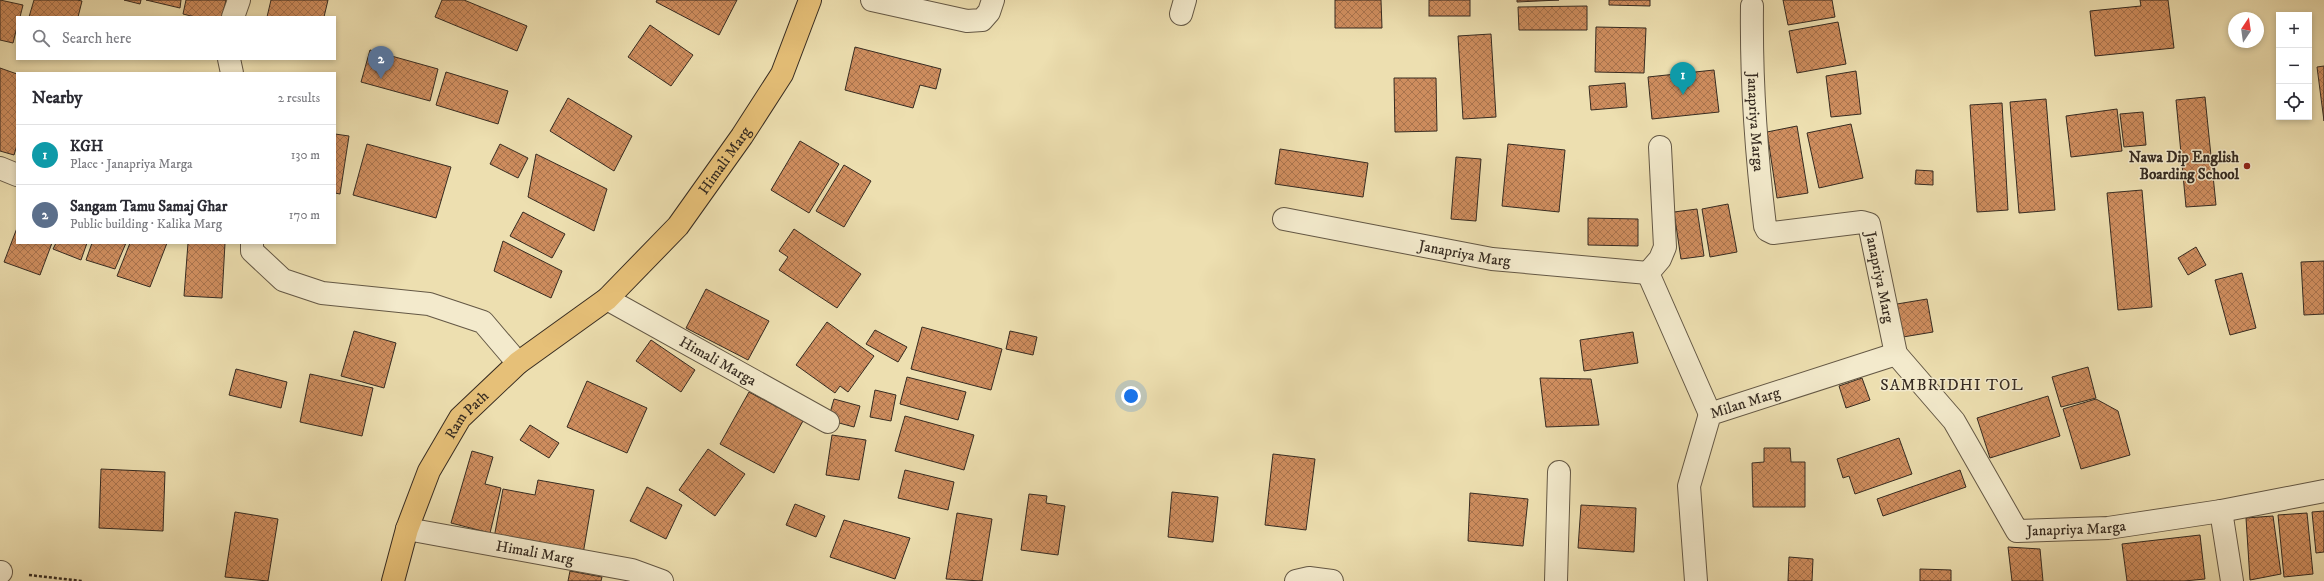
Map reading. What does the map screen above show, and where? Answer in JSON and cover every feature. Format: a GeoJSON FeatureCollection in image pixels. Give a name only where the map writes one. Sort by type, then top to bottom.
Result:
{"type":"FeatureCollection","features":[{"type":"Feature","properties":{"kind":"main road","name":"Himali Marg"},"geometry":{"type":"LineString","coordinates":[[607,299],[678,226],[742,136],[782,74],[810,0]]}},
{"type":"Feature","properties":{"kind":"main road","name":"Ram Path"},"geometry":{"type":"LineString","coordinates":[[393,581],[407,529],[428,471],[460,418],[518,363],[607,299]]}},
{"type":"Feature","properties":{"kind":"street"},"geometry":{"type":"LineString","coordinates":[[233,16],[239,0]]}},
{"type":"Feature","properties":{"kind":"street"},"geometry":{"type":"LineString","coordinates":[[872,0],[967,21],[982,20],[989,12],[993,0]]}},
{"type":"Feature","properties":{"kind":"street","name":"Janapriya Marga"},"geometry":{"type":"LineString","coordinates":[[1752,6],[1751,74],[1757,164],[1765,226],[1767,230],[1773,232]]}},
{"type":"Feature","properties":{"kind":"street"},"geometry":{"type":"LineString","coordinates":[[229,60],[232,72]]}},
{"type":"Feature","properties":{"kind":"street"},"geometry":{"type":"LineString","coordinates":[[1660,147],[1665,247],[1660,259],[1648,274],[1710,414]]}},
{"type":"Feature","properties":{"kind":"street"},"geometry":{"type":"LineString","coordinates":[[0,168],[16,175]]}},
{"type":"Feature","properties":{"kind":"street","name":"Janapriya Marg"},"geometry":{"type":"LineString","coordinates":[[1284,219],[1492,259],[1648,274]]}},
{"type":"Feature","properties":{"kind":"street","name":"Janapriya Marg"},"geometry":{"type":"LineString","coordinates":[[1773,232],[1862,222],[1869,224],[1896,354]]}},
{"type":"Feature","properties":{"kind":"street"},"geometry":{"type":"LineString","coordinates":[[252,244],[252,251],[283,280],[322,293],[429,304],[483,322],[518,363]]}},
{"type":"Feature","properties":{"kind":"street","name":"Himali Marga"},"geometry":{"type":"LineString","coordinates":[[607,299],[828,422]]}},
{"type":"Feature","properties":{"kind":"street","name":"Janapriya Marga"},"geometry":{"type":"LineString","coordinates":[[1896,354],[1954,421],[2017,531],[2108,528],[2221,511],[2324,491]]}},
{"type":"Feature","properties":{"kind":"street","name":"Milan Marg"},"geometry":{"type":"LineString","coordinates":[[1696,581],[1688,486],[1710,414],[1896,354]]}},
{"type":"Feature","properties":{"kind":"street"},"geometry":{"type":"LineString","coordinates":[[1556,581],[1559,472]]}},
{"type":"Feature","properties":{"kind":"street"},"geometry":{"type":"LineString","coordinates":[[2221,511],[2232,581]]}},
{"type":"Feature","properties":{"kind":"street","name":"Himali Marg"},"geometry":{"type":"LineString","coordinates":[[407,529],[632,570],[662,581]]}},
{"type":"Feature","properties":{"kind":"street"},"geometry":{"type":"LineString","coordinates":[[1296,581],[1309,578],[1332,581]]}},
{"type":"Feature","properties":{"kind":"path"},"geometry":{"type":"LineString","coordinates":[[0,572],[82,581]]}},
{"type":"Feature","properties":{"kind":"building"},"geometry":{"type":"Polygon","coordinates":[[[0,0],[23,5],[20,16],[16,16],[16,31],[13,43],[0,40],[0,0]]]}},
{"type":"Feature","properties":{"kind":"building"},"geometry":{"type":"Polygon","coordinates":[[[34,0],[82,1],[78,16],[29,16],[34,0]]]}},
{"type":"Feature","properties":{"kind":"building"},"geometry":{"type":"Polygon","coordinates":[[[124,0],[141,0],[140,4],[124,0]]]}},
{"type":"Feature","properties":{"kind":"building"},"geometry":{"type":"Polygon","coordinates":[[[146,0],[181,0],[180,8],[146,0]]]}},
{"type":"Feature","properties":{"kind":"building"},"geometry":{"type":"Polygon","coordinates":[[[186,0],[226,0],[222,16],[191,16],[183,14],[186,0]]]}},
{"type":"Feature","properties":{"kind":"building"},"geometry":{"type":"Polygon","coordinates":[[[271,0],[328,0],[324,16],[267,16],[271,0]]]}},
{"type":"Feature","properties":{"kind":"building"},"geometry":{"type":"Polygon","coordinates":[[[442,0],[464,0],[527,26],[517,51],[435,17],[442,0]]]}},
{"type":"Feature","properties":{"kind":"building"},"geometry":{"type":"Polygon","coordinates":[[[657,0],[737,0],[719,35],[656,2],[657,0]]]}},
{"type":"Feature","properties":{"kind":"building"},"geometry":{"type":"Polygon","coordinates":[[[1335,0],[1381,0],[1382,28],[1335,28],[1335,0]]]}},
{"type":"Feature","properties":{"kind":"building"},"geometry":{"type":"Polygon","coordinates":[[[1429,0],[1470,0],[1470,16],[1429,16],[1429,0]]]}},
{"type":"Feature","properties":{"kind":"building"},"geometry":{"type":"Polygon","coordinates":[[[1517,0],[1559,0],[1517,2],[1517,0]]]}},
{"type":"Feature","properties":{"kind":"building"},"geometry":{"type":"Polygon","coordinates":[[[1609,0],[1650,0],[1650,6],[1609,5],[1609,0]]]}},
{"type":"Feature","properties":{"kind":"building"},"geometry":{"type":"Polygon","coordinates":[[[1783,0],[1832,0],[1835,17],[1788,25],[1783,0]]]}},
{"type":"Feature","properties":{"kind":"building"},"geometry":{"type":"Polygon","coordinates":[[[2140,0],[2168,0],[2174,48],[2095,56],[2090,11],[2141,6],[2140,0]]]}},
{"type":"Feature","properties":{"kind":"building"},"geometry":{"type":"Polygon","coordinates":[[[1587,6],[1587,30],[1519,30],[1518,7],[1587,6]]]}},
{"type":"Feature","properties":{"kind":"building"},"geometry":{"type":"Polygon","coordinates":[[[1838,22],[1846,64],[1797,73],[1789,31],[1838,22]]]}},
{"type":"Feature","properties":{"kind":"building"},"geometry":{"type":"Polygon","coordinates":[[[650,25],[693,55],[671,86],[628,57],[650,25]]]}},
{"type":"Feature","properties":{"kind":"building"},"geometry":{"type":"Polygon","coordinates":[[[1596,27],[1646,28],[1644,73],[1595,72],[1596,27]]]}},
{"type":"Feature","properties":{"kind":"building"},"geometry":{"type":"Polygon","coordinates":[[[1491,34],[1496,117],[1463,119],[1458,36],[1491,34]]]}},
{"type":"Feature","properties":{"kind":"building"},"geometry":{"type":"Polygon","coordinates":[[[855,47],[941,69],[936,89],[920,85],[913,108],[845,90],[855,47]]]}},
{"type":"Feature","properties":{"kind":"building"},"geometry":{"type":"Polygon","coordinates":[[[370,50],[438,69],[430,101],[361,82],[370,50]]]}},
{"type":"Feature","properties":{"kind":"building"},"geometry":{"type":"Polygon","coordinates":[[[2324,66],[2324,121],[2317,67],[2324,66]]]}},
{"type":"Feature","properties":{"kind":"building"},"geometry":{"type":"Polygon","coordinates":[[[0,68],[16,74],[16,148],[14,155],[0,151],[0,68]]]}},
{"type":"Feature","properties":{"kind":"building"},"geometry":{"type":"Polygon","coordinates":[[[1714,70],[1719,112],[1652,119],[1648,77],[1714,70]]]}},
{"type":"Feature","properties":{"kind":"building"},"geometry":{"type":"Polygon","coordinates":[[[1856,71],[1861,114],[1831,117],[1826,76],[1856,71]]]}},
{"type":"Feature","properties":{"kind":"building"},"geometry":{"type":"Polygon","coordinates":[[[446,72],[508,91],[498,124],[436,105],[446,72]]]}},
{"type":"Feature","properties":{"kind":"building"},"geometry":{"type":"Polygon","coordinates":[[[1394,78],[1436,78],[1437,131],[1395,132],[1394,78]]]}},
{"type":"Feature","properties":{"kind":"building"},"geometry":{"type":"Polygon","coordinates":[[[1625,83],[1627,107],[1591,110],[1589,86],[1625,83]]]}},
{"type":"Feature","properties":{"kind":"building"},"geometry":{"type":"Polygon","coordinates":[[[2205,97],[2216,205],[2186,207],[2176,100],[2205,97]]]}},
{"type":"Feature","properties":{"kind":"building"},"geometry":{"type":"Polygon","coordinates":[[[568,98],[632,136],[614,171],[550,131],[568,98]]]}},
{"type":"Feature","properties":{"kind":"building"},"geometry":{"type":"Polygon","coordinates":[[[2046,99],[2055,210],[2019,213],[2010,102],[2046,99]]]}},
{"type":"Feature","properties":{"kind":"building"},"geometry":{"type":"Polygon","coordinates":[[[2002,103],[2008,210],[1977,212],[1970,105],[2002,103]]]}},
{"type":"Feature","properties":{"kind":"building"},"geometry":{"type":"Polygon","coordinates":[[[2117,109],[2122,151],[2071,157],[2066,116],[2117,109]]]}},
{"type":"Feature","properties":{"kind":"building"},"geometry":{"type":"Polygon","coordinates":[[[2143,112],[2146,145],[2124,147],[2120,114],[2143,112]]]}},
{"type":"Feature","properties":{"kind":"building"},"geometry":{"type":"Polygon","coordinates":[[[1851,124],[1863,178],[1819,188],[1807,133],[1851,124]]]}},
{"type":"Feature","properties":{"kind":"building"},"geometry":{"type":"Polygon","coordinates":[[[1797,126],[1808,193],[1777,198],[1767,132],[1797,126]]]}},
{"type":"Feature","properties":{"kind":"building"},"geometry":{"type":"Polygon","coordinates":[[[336,134],[349,136],[340,194],[336,193],[336,134]]]}},
{"type":"Feature","properties":{"kind":"building"},"geometry":{"type":"Polygon","coordinates":[[[800,141],[839,164],[809,213],[771,190],[800,141]]]}},
{"type":"Feature","properties":{"kind":"building"},"geometry":{"type":"Polygon","coordinates":[[[367,144],[451,167],[436,218],[353,195],[367,144]]]}},
{"type":"Feature","properties":{"kind":"building"},"geometry":{"type":"Polygon","coordinates":[[[500,144],[528,158],[518,178],[490,164],[500,144]]]}},
{"type":"Feature","properties":{"kind":"building"},"geometry":{"type":"Polygon","coordinates":[[[1508,144],[1565,150],[1559,212],[1502,206],[1508,144]]]}},
{"type":"Feature","properties":{"kind":"building"},"geometry":{"type":"Polygon","coordinates":[[[1280,149],[1368,163],[1363,197],[1275,184],[1280,149]]]}},
{"type":"Feature","properties":{"kind":"building"},"geometry":{"type":"Polygon","coordinates":[[[536,154],[607,189],[594,231],[528,197],[536,154]]]}},
{"type":"Feature","properties":{"kind":"building"},"geometry":{"type":"Polygon","coordinates":[[[1456,157],[1481,159],[1476,221],[1451,219],[1456,157]]]}},
{"type":"Feature","properties":{"kind":"building"},"geometry":{"type":"Polygon","coordinates":[[[844,165],[871,181],[844,227],[816,211],[844,165]]]}},
{"type":"Feature","properties":{"kind":"building"},"geometry":{"type":"Polygon","coordinates":[[[1916,170],[1933,171],[1933,185],[1915,184],[1916,170]]]}},
{"type":"Feature","properties":{"kind":"building"},"geometry":{"type":"Polygon","coordinates":[[[2142,190],[2152,307],[2118,310],[2107,193],[2142,190]]]}},
{"type":"Feature","properties":{"kind":"building"},"geometry":{"type":"Polygon","coordinates":[[[1728,204],[1737,252],[1710,257],[1702,209],[1728,204]]]}},
{"type":"Feature","properties":{"kind":"building"},"geometry":{"type":"Polygon","coordinates":[[[1697,209],[1704,256],[1681,259],[1674,212],[1697,209]]]}},
{"type":"Feature","properties":{"kind":"building"},"geometry":{"type":"Polygon","coordinates":[[[523,212],[565,234],[552,258],[510,236],[523,212]]]}},
{"type":"Feature","properties":{"kind":"building"},"geometry":{"type":"Polygon","coordinates":[[[1588,218],[1638,219],[1638,246],[1588,245],[1588,218]]]}},
{"type":"Feature","properties":{"kind":"building"},"geometry":{"type":"Polygon","coordinates":[[[794,229],[861,274],[837,308],[779,270],[788,257],[779,251],[794,229]]]}},
{"type":"Feature","properties":{"kind":"building"},"geometry":{"type":"Polygon","coordinates":[[[16,231],[16,244],[52,244],[40,275],[4,262],[16,231]]]}},
{"type":"Feature","properties":{"kind":"building"},"geometry":{"type":"Polygon","coordinates":[[[503,241],[562,271],[551,298],[494,271],[503,241]]]}},
{"type":"Feature","properties":{"kind":"building"},"geometry":{"type":"Polygon","coordinates":[[[56,244],[87,244],[81,260],[53,249],[56,244]]]}},
{"type":"Feature","properties":{"kind":"building"},"geometry":{"type":"Polygon","coordinates":[[[92,244],[126,244],[115,269],[86,260],[92,244]]]}},
{"type":"Feature","properties":{"kind":"building"},"geometry":{"type":"Polygon","coordinates":[[[130,244],[167,244],[150,287],[117,276],[130,244]]]}},
{"type":"Feature","properties":{"kind":"building"},"geometry":{"type":"Polygon","coordinates":[[[188,244],[225,244],[222,298],[184,296],[188,244]]]}},
{"type":"Feature","properties":{"kind":"building"},"geometry":{"type":"Polygon","coordinates":[[[2196,247],[2206,265],[2188,275],[2178,258],[2196,247]]]}},
{"type":"Feature","properties":{"kind":"building"},"geometry":{"type":"Polygon","coordinates":[[[2324,261],[2324,314],[2304,315],[2301,262],[2324,261]]]}},
{"type":"Feature","properties":{"kind":"building"},"geometry":{"type":"Polygon","coordinates":[[[2242,273],[2256,328],[2230,335],[2215,280],[2242,273]]]}},
{"type":"Feature","properties":{"kind":"building"},"geometry":{"type":"Polygon","coordinates":[[[706,289],[769,321],[748,360],[686,328],[706,289]]]}},
{"type":"Feature","properties":{"kind":"building"},"geometry":{"type":"Polygon","coordinates":[[[1927,299],[1933,332],[1903,337],[1897,304],[1927,299]]]}},
{"type":"Feature","properties":{"kind":"building"},"geometry":{"type":"Polygon","coordinates":[[[827,322],[874,356],[848,392],[840,386],[835,393],[796,365],[827,322]]]}},
{"type":"Feature","properties":{"kind":"building"},"geometry":{"type":"Polygon","coordinates":[[[922,327],[1002,349],[991,390],[911,369],[922,327]]]}},
{"type":"Feature","properties":{"kind":"building"},"geometry":{"type":"Polygon","coordinates":[[[875,330],[907,347],[898,362],[866,344],[875,330]]]}},
{"type":"Feature","properties":{"kind":"building"},"geometry":{"type":"Polygon","coordinates":[[[354,331],[396,343],[384,388],[341,376],[354,331]]]}},
{"type":"Feature","properties":{"kind":"building"},"geometry":{"type":"Polygon","coordinates":[[[1010,331],[1037,337],[1033,355],[1006,349],[1010,331]]]}},
{"type":"Feature","properties":{"kind":"building"},"geometry":{"type":"Polygon","coordinates":[[[1633,332],[1638,363],[1584,371],[1580,340],[1633,332]]]}},
{"type":"Feature","properties":{"kind":"building"},"geometry":{"type":"Polygon","coordinates":[[[651,340],[695,370],[681,392],[636,361],[651,340]]]}},
{"type":"Feature","properties":{"kind":"building"},"geometry":{"type":"Polygon","coordinates":[[[2088,367],[2096,398],[2061,407],[2052,377],[2088,367]]]}},
{"type":"Feature","properties":{"kind":"building"},"geometry":{"type":"Polygon","coordinates":[[[236,369],[287,382],[281,408],[229,395],[236,369]]]}},
{"type":"Feature","properties":{"kind":"building"},"geometry":{"type":"Polygon","coordinates":[[[310,374],[373,388],[362,436],[300,422],[310,374]]]}},
{"type":"Feature","properties":{"kind":"building"},"geometry":{"type":"Polygon","coordinates":[[[907,377],[966,392],[958,420],[900,404],[907,377]]]}},
{"type":"Feature","properties":{"kind":"building"},"geometry":{"type":"Polygon","coordinates":[[[1540,378],[1591,379],[1599,425],[1546,427],[1540,378]]]}},
{"type":"Feature","properties":{"kind":"building"},"geometry":{"type":"Polygon","coordinates":[[[1862,378],[1870,400],[1846,408],[1839,386],[1862,378]]]}},
{"type":"Feature","properties":{"kind":"building"},"geometry":{"type":"Polygon","coordinates":[[[587,381],[647,408],[627,453],[567,427],[587,381]]]}},
{"type":"Feature","properties":{"kind":"building"},"geometry":{"type":"Polygon","coordinates":[[[875,390],[896,395],[891,421],[870,417],[875,390]]]}},
{"type":"Feature","properties":{"kind":"building"},"geometry":{"type":"Polygon","coordinates":[[[749,392],[803,421],[774,473],[720,444],[749,392]]]}},
{"type":"Feature","properties":{"kind":"building"},"geometry":{"type":"Polygon","coordinates":[[[2048,396],[2060,436],[1990,458],[1977,418],[2048,396]]]}},
{"type":"Feature","properties":{"kind":"building"},"geometry":{"type":"Polygon","coordinates":[[[834,399],[860,406],[854,427],[828,420],[834,399]]]}},
{"type":"Feature","properties":{"kind":"building"},"geometry":{"type":"Polygon","coordinates":[[[2096,399],[2118,411],[2130,455],[2081,469],[2063,409],[2096,399]]]}},
{"type":"Feature","properties":{"kind":"building"},"geometry":{"type":"Polygon","coordinates":[[[905,416],[974,435],[964,470],[895,451],[905,416]]]}},
{"type":"Feature","properties":{"kind":"building"},"geometry":{"type":"Polygon","coordinates":[[[530,425],[559,443],[549,458],[520,440],[530,425]]]}},
{"type":"Feature","properties":{"kind":"building"},"geometry":{"type":"Polygon","coordinates":[[[832,435],[866,440],[859,480],[826,475],[832,435]]]}},
{"type":"Feature","properties":{"kind":"building"},"geometry":{"type":"Polygon","coordinates":[[[1899,438],[1912,474],[1855,494],[1849,476],[1843,478],[1837,459],[1899,438]]]}},
{"type":"Feature","properties":{"kind":"building"},"geometry":{"type":"Polygon","coordinates":[[[1764,448],[1790,448],[1791,462],[1805,462],[1805,507],[1753,507],[1752,463],[1764,462],[1764,448]]]}},
{"type":"Feature","properties":{"kind":"building"},"geometry":{"type":"Polygon","coordinates":[[[708,449],[745,474],[715,516],[679,490],[708,449]]]}},
{"type":"Feature","properties":{"kind":"building"},"geometry":{"type":"Polygon","coordinates":[[[472,451],[493,457],[485,484],[501,488],[490,533],[451,523],[472,451]]]}},
{"type":"Feature","properties":{"kind":"building"},"geometry":{"type":"Polygon","coordinates":[[[1273,454],[1315,459],[1306,530],[1265,525],[1273,454]]]}},
{"type":"Feature","properties":{"kind":"building"},"geometry":{"type":"Polygon","coordinates":[[[101,469],[165,472],[163,531],[99,528],[101,469]]]}},
{"type":"Feature","properties":{"kind":"building"},"geometry":{"type":"Polygon","coordinates":[[[905,470],[954,482],[948,510],[898,498],[905,470]]]}},
{"type":"Feature","properties":{"kind":"building"},"geometry":{"type":"Polygon","coordinates":[[[1960,470],[1966,487],[1883,516],[1877,499],[1960,470]]]}},
{"type":"Feature","properties":{"kind":"building"},"geometry":{"type":"Polygon","coordinates":[[[538,480],[594,490],[583,554],[494,538],[503,489],[535,495],[538,480]]]}},
{"type":"Feature","properties":{"kind":"building"},"geometry":{"type":"Polygon","coordinates":[[[647,487],[682,505],[666,539],[630,521],[647,487]]]}},
{"type":"Feature","properties":{"kind":"building"},"geometry":{"type":"Polygon","coordinates":[[[1172,492],[1218,497],[1213,542],[1168,537],[1172,492]]]}},
{"type":"Feature","properties":{"kind":"building"},"geometry":{"type":"Polygon","coordinates":[[[1470,493],[1528,499],[1523,546],[1468,541],[1470,493]]]}},
{"type":"Feature","properties":{"kind":"building"},"geometry":{"type":"Polygon","coordinates":[[[1029,494],[1047,496],[1046,503],[1065,506],[1058,555],[1021,550],[1029,494]]]}},
{"type":"Feature","properties":{"kind":"building"},"geometry":{"type":"Polygon","coordinates":[[[795,504],[825,516],[816,537],[786,525],[795,504]]]}},
{"type":"Feature","properties":{"kind":"building"},"geometry":{"type":"Polygon","coordinates":[[[1581,505],[1636,508],[1634,552],[1578,548],[1581,505]]]}},
{"type":"Feature","properties":{"kind":"building"},"geometry":{"type":"Polygon","coordinates":[[[2324,511],[2324,552],[2316,553],[2312,512],[2324,511]]]}},
{"type":"Feature","properties":{"kind":"building"},"geometry":{"type":"Polygon","coordinates":[[[235,512],[278,519],[268,581],[225,577],[235,512]]]}},
{"type":"Feature","properties":{"kind":"building"},"geometry":{"type":"Polygon","coordinates":[[[957,513],[992,519],[982,581],[946,579],[957,513]]]}},
{"type":"Feature","properties":{"kind":"building"},"geometry":{"type":"Polygon","coordinates":[[[2307,513],[2313,574],[2284,577],[2278,515],[2307,513]]]}},
{"type":"Feature","properties":{"kind":"building"},"geometry":{"type":"Polygon","coordinates":[[[2273,516],[2281,574],[2250,580],[2246,518],[2273,516]]]}},
{"type":"Feature","properties":{"kind":"building"},"geometry":{"type":"Polygon","coordinates":[[[844,520],[910,538],[895,579],[830,557],[844,520]]]}},
{"type":"Feature","properties":{"kind":"building"},"geometry":{"type":"Polygon","coordinates":[[[2200,535],[2205,579],[2184,581],[2127,581],[2122,544],[2200,535]]]}},
{"type":"Feature","properties":{"kind":"building"},"geometry":{"type":"Polygon","coordinates":[[[2008,547],[2040,549],[2043,581],[2012,581],[2008,547]]]}},
{"type":"Feature","properties":{"kind":"building"},"geometry":{"type":"Polygon","coordinates":[[[1789,557],[1813,559],[1812,581],[1788,581],[1789,557]]]}},
{"type":"Feature","properties":{"kind":"building"},"geometry":{"type":"Polygon","coordinates":[[[1920,569],[1951,570],[1951,581],[1920,581],[1920,569]]]}},
{"type":"Feature","properties":{"kind":"building"},"geometry":{"type":"Polygon","coordinates":[[[570,571],[602,577],[601,581],[568,581],[570,571]]]}},
{"type":"Feature","properties":{"kind":"place","name":"Sangam Tamu Samaj Ghar"},"geometry":{"type":"Point","coordinates":[381,79]}},
{"type":"Feature","properties":{"kind":"place","name":"KGH"},"geometry":{"type":"Point","coordinates":[1683,95]}},
{"type":"Feature","properties":{"kind":"place","name":"Nawa Dip English Boarding School"},"geometry":{"type":"Point","coordinates":[2247,166]}},
{"type":"Feature","properties":{"kind":"district","name":"SAMBRIDHI TOL"},"geometry":{"type":"Point","coordinates":[1952,385]}}]}
